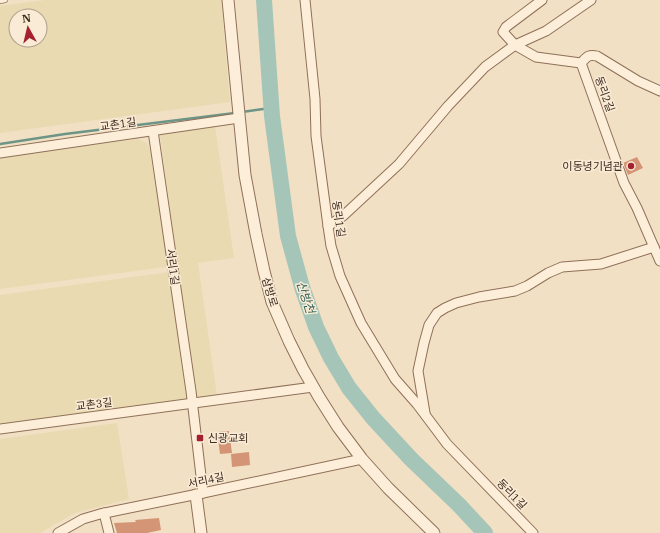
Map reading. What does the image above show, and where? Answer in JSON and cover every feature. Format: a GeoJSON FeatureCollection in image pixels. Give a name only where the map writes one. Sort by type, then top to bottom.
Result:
{"type":"FeatureCollection","features":[{"type":"Feature","properties":{"kind":"street","name":"삼방로"},"geometry":{"type":"LineString","coordinates":[[228,0],[245,175],[254,226],[272,302],[289,341],[338,427],[362,459],[388,488],[434,533]]}},
{"type":"Feature","properties":{"kind":"street","name":"동리1길"},"geometry":{"type":"LineString","coordinates":[[305,0],[315,99],[316,136],[331,246],[340,276],[361,323],[395,379],[417,404],[447,444],[533,533]]}},
{"type":"Feature","properties":{"kind":"street"},"geometry":{"type":"LineString","coordinates":[[542,0],[506,27],[503,32],[515,45],[536,57],[581,63],[592,54],[660,91]]}},
{"type":"Feature","properties":{"kind":"street"},"geometry":{"type":"LineString","coordinates":[[328,226],[344,216],[398,164],[448,106],[485,67],[515,45],[546,31],[591,0]]}},
{"type":"Feature","properties":{"kind":"street","name":"동리2길"},"geometry":{"type":"LineString","coordinates":[[581,63],[624,183],[637,208],[660,261]]}},
{"type":"Feature","properties":{"kind":"street","name":"교촌1길"},"geometry":{"type":"LineString","coordinates":[[0,153],[153,131],[239,114]]}},
{"type":"Feature","properties":{"kind":"street","name":"서리1길"},"geometry":{"type":"LineString","coordinates":[[153,131],[192,403],[200,494],[201,533]]}},
{"type":"Feature","properties":{"kind":"street","name":"동리1길"},"geometry":{"type":"LineString","coordinates":[[426,417],[418,371],[429,325],[437,314],[445,308],[456,303],[516,291],[562,267],[601,264],[654,247]]}},
{"type":"Feature","properties":{"kind":"street"},"geometry":{"type":"LineString","coordinates":[[192,403],[314,387]]}},
{"type":"Feature","properties":{"kind":"street","name":"교촌3길"},"geometry":{"type":"LineString","coordinates":[[0,429],[192,403]]}},
{"type":"Feature","properties":{"kind":"street","name":"서리4길"},"geometry":{"type":"LineString","coordinates":[[58,533],[83,519],[104,513],[362,459]]}},
{"type":"Feature","properties":{"kind":"street"},"geometry":{"type":"LineString","coordinates":[[104,513],[109,533]]}},
{"type":"Feature","properties":{"kind":"lane"},"geometry":{"type":"LineString","coordinates":[[0,1],[5,0]]}},
{"type":"Feature","properties":{"kind":"shaded area"},"geometry":{"type":"Polygon","coordinates":[[[45,0],[221,0],[230,102],[0,133],[0,6],[45,0]]]}},
{"type":"Feature","properties":{"kind":"shaded area"},"geometry":{"type":"Polygon","coordinates":[[[215,126],[234,258],[198,263],[217,396],[196,399],[160,135],[215,126]]]}},
{"type":"Feature","properties":{"kind":"shaded area"},"geometry":{"type":"Polygon","coordinates":[[[138,139],[147,143],[150,150],[168,265],[165,267],[0,289],[0,157],[138,139]]]}},
{"type":"Feature","properties":{"kind":"shaded area"},"geometry":{"type":"Polygon","coordinates":[[[169,272],[189,399],[0,426],[0,295],[169,272]]]}},
{"type":"Feature","properties":{"kind":"shaded area"},"geometry":{"type":"Polygon","coordinates":[[[117,423],[129,499],[75,513],[41,533],[0,533],[0,439],[117,423]]]}},
{"type":"Feature","properties":{"kind":"building","name":"이동녕기념관"},"geometry":{"type":"Polygon","coordinates":[[[637,157],[643,168],[628,175],[623,163],[637,157]]]}},
{"type":"Feature","properties":{"kind":"building"},"geometry":{"type":"Polygon","coordinates":[[[229,431],[232,453],[220,454],[217,432],[229,431]]]}},
{"type":"Feature","properties":{"kind":"building"},"geometry":{"type":"Polygon","coordinates":[[[249,452],[250,465],[232,467],[231,454],[249,452]]]}},
{"type":"Feature","properties":{"kind":"building"},"geometry":{"type":"Polygon","coordinates":[[[159,518],[161,530],[147,533],[117,533],[114,523],[136,522],[135,520],[159,518]]]}},
{"type":"Feature","properties":{"kind":"waterway","name":"산방천"},"geometry":{"type":"LineString","coordinates":[[264,0],[272,116],[288,236],[302,287],[316,327],[331,358],[349,388],[373,418],[411,459],[459,505],[485,533]]}},
{"type":"Feature","properties":{"kind":"waterway"},"geometry":{"type":"LineString","coordinates":[[242,112],[271,108]]}},
{"type":"Feature","properties":{"kind":"waterway"},"geometry":{"type":"LineString","coordinates":[[0,144],[65,134],[235,113]]}},
{"type":"Feature","properties":{"kind":"place","name":"이동녕기념관"},"geometry":{"type":"Point","coordinates":[631,166]}},
{"type":"Feature","properties":{"kind":"place","name":"신광교회"},"geometry":{"type":"Point","coordinates":[200,438]}}]}
